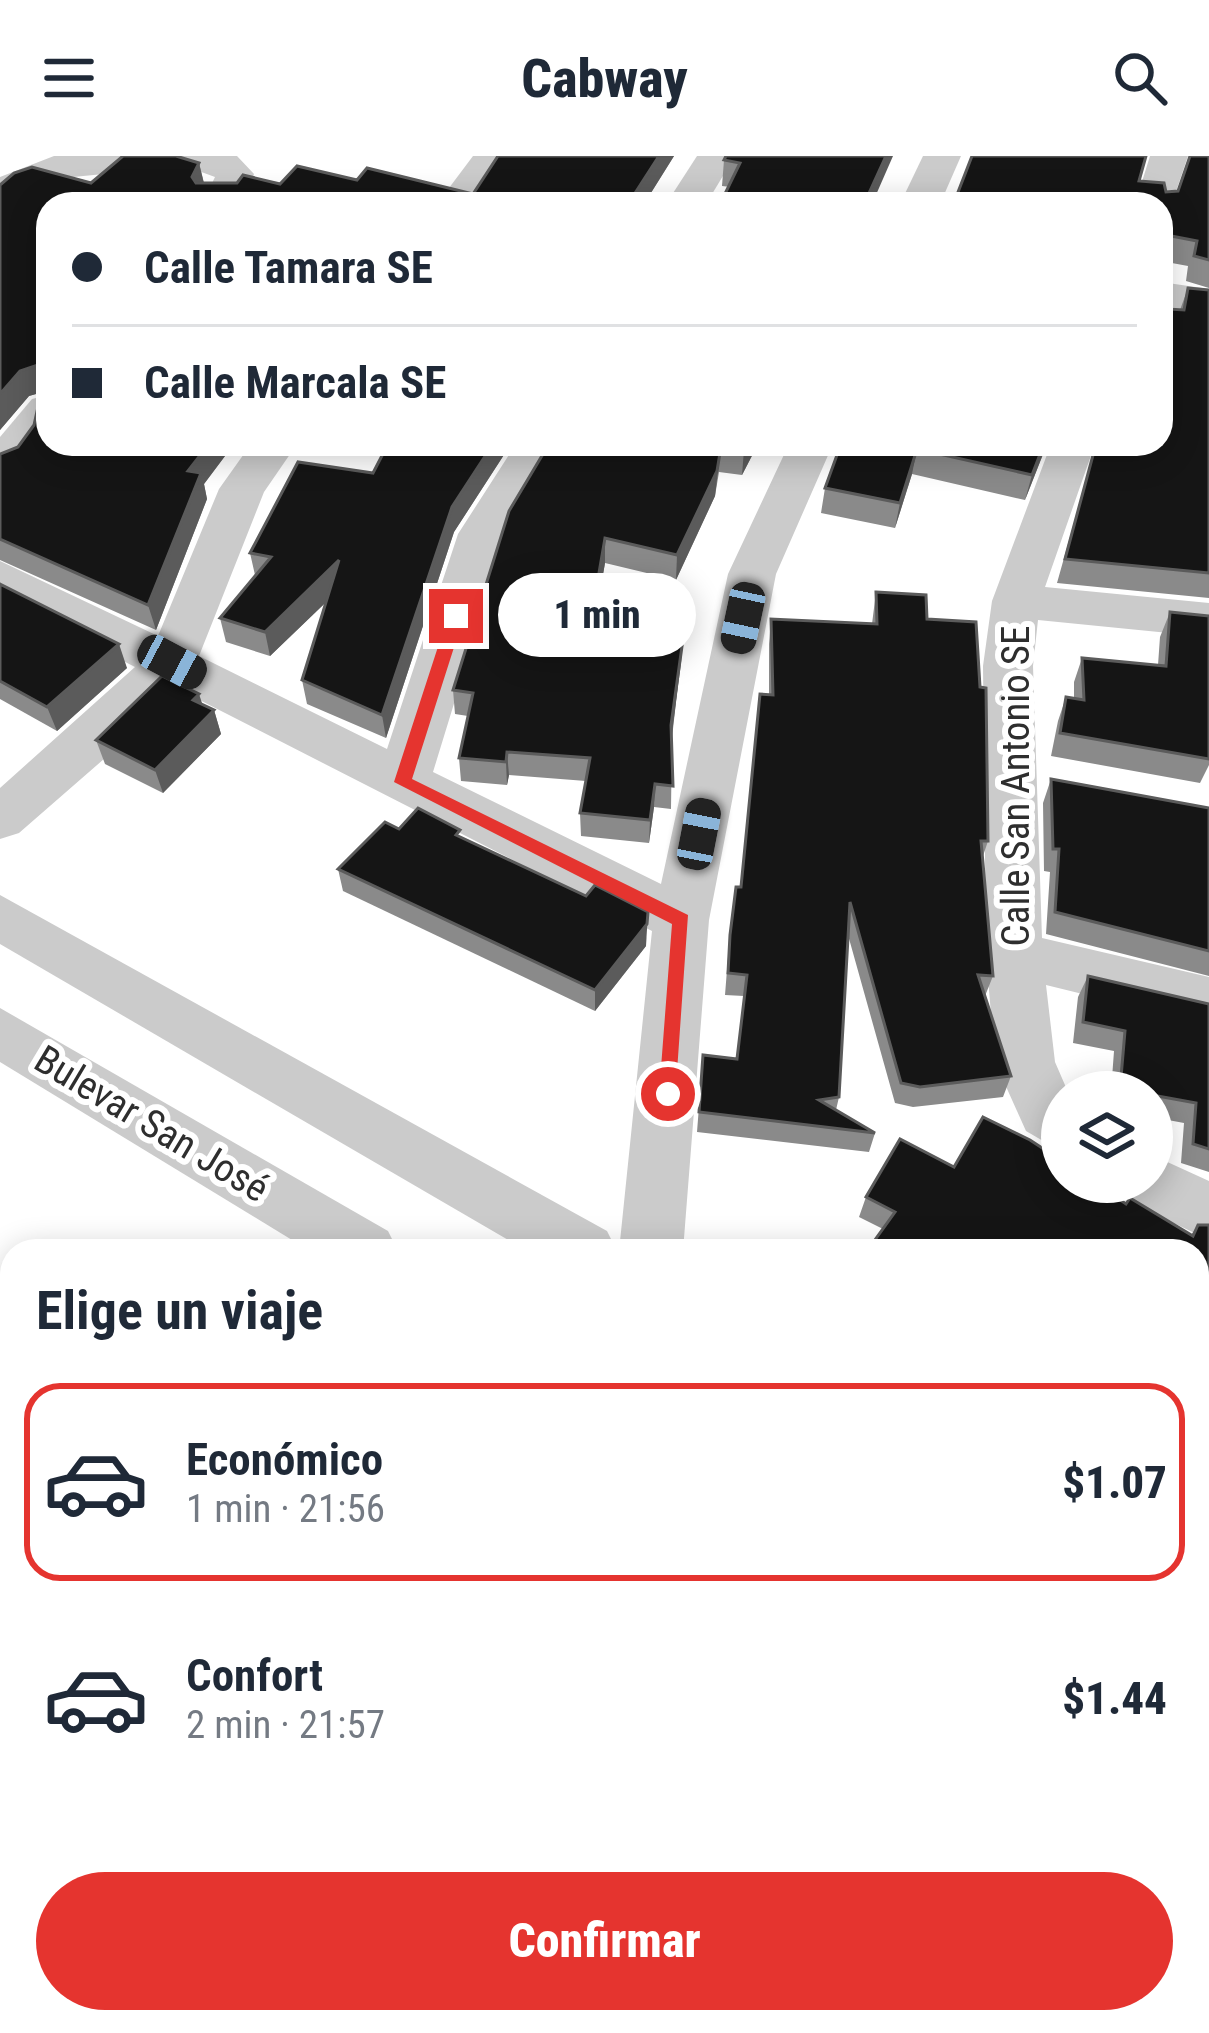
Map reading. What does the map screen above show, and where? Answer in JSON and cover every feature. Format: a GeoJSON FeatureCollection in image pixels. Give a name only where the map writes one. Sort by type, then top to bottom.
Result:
{"type":"FeatureCollection","features":[{"type":"Feature","properties":{"kind":"street"},"geometry":{"type":"LineString","coordinates":[[0,191],[56,167],[177,156]]}},
{"type":"Feature","properties":{"kind":"street"},"geometry":{"type":"LineString","coordinates":[[466,192],[493,156]]}},
{"type":"Feature","properties":{"kind":"street"},"geometry":{"type":"LineString","coordinates":[[694,192],[716,156]]}},
{"type":"Feature","properties":{"kind":"street"},"geometry":{"type":"LineString","coordinates":[[926,192],[942,156]]}},
{"type":"Feature","properties":{"kind":"street"},"geometry":{"type":"LineString","coordinates":[[1158,192],[1169,156]]}},
{"type":"Feature","properties":{"kind":"street"},"geometry":{"type":"LineString","coordinates":[[1173,296],[1209,301]]}},
{"type":"Feature","properties":{"kind":"street"},"geometry":{"type":"LineString","coordinates":[[0,466],[36,423]]}},
{"type":"Feature","properties":{"kind":"street"},"geometry":{"type":"LineString","coordinates":[[0,818],[102,732],[172,662],[242,488],[266,456]]}},
{"type":"Feature","properties":{"kind":"street"},"geometry":{"type":"LineString","coordinates":[[403,782],[482,534],[531,456]]}},
{"type":"Feature","properties":{"kind":"street"},"geometry":{"type":"LineString","coordinates":[[652,1239],[681,920],[752,574],[806,456]]}},
{"type":"Feature","properties":{"kind":"street","name":"Calle San Antonio SE"},"geometry":{"type":"LineString","coordinates":[[1041,1099],[1025,1062],[1014,954],[1034,777],[1008,666],[1016,601],[1069,456]]}},
{"type":"Feature","properties":{"kind":"street"},"geometry":{"type":"LineString","coordinates":[[0,578],[681,920]]}},
{"type":"Feature","properties":{"kind":"street"},"geometry":{"type":"LineString","coordinates":[[1016,601],[1209,620]]}},
{"type":"Feature","properties":{"kind":"street"},"geometry":{"type":"LineString","coordinates":[[0,917],[564,1239]]}},
{"type":"Feature","properties":{"kind":"street"},"geometry":{"type":"LineString","coordinates":[[1014,954],[1209,1001]]}},
{"type":"Feature","properties":{"kind":"street","name":"Bulevar San José"},"geometry":{"type":"LineString","coordinates":[[0,1032],[346,1239]]}},
{"type":"Feature","properties":{"kind":"street"},"geometry":{"type":"LineString","coordinates":[[1173,1194],[1209,1212]]}},
{"type":"Feature","properties":{"kind":"building"},"geometry":{"type":"Polygon","coordinates":[[[123,156],[176,156],[199,163],[192,177],[196,183],[237,183],[243,175],[280,184],[297,166],[357,180],[367,168],[465,192],[36,192],[36,366],[20,371],[0,394],[0,185],[32,167],[91,183],[123,156]]]}},
{"type":"Feature","properties":{"kind":"building"},"geometry":{"type":"Polygon","coordinates":[[[498,156],[659,156],[636,192],[474,192],[498,156]]]}},
{"type":"Feature","properties":{"kind":"building"},"geometry":{"type":"Polygon","coordinates":[[[726,156],[886,156],[870,192],[726,192],[740,163],[724,160],[726,156]]]}},
{"type":"Feature","properties":{"kind":"building"},"geometry":{"type":"Polygon","coordinates":[[[972,156],[1146,156],[1139,181],[1164,183],[1166,192],[958,192],[972,156]]]}},
{"type":"Feature","properties":{"kind":"building"},"geometry":{"type":"Polygon","coordinates":[[[1190,156],[1209,156],[1209,260],[1194,256],[1197,241],[1173,236],[1173,192],[1166,192],[1178,191],[1190,156]]]}},
{"type":"Feature","properties":{"kind":"building"},"geometry":{"type":"Polygon","coordinates":[[[1188,288],[1209,290],[1209,573],[1065,559],[1093,456],[1173,456],[1173,309],[1184,310],[1188,288]]]}},
{"type":"Feature","properties":{"kind":"building"},"geometry":{"type":"Polygon","coordinates":[[[36,416],[36,456],[200,456],[188,471],[201,473],[148,605],[0,539],[0,454],[18,447],[36,416]]]}},
{"type":"Feature","properties":{"kind":"building"},"geometry":{"type":"Polygon","coordinates":[[[382,456],[485,456],[452,507],[382,715],[302,680],[339,560],[265,632],[220,618],[271,557],[250,553],[298,462],[373,473],[382,456]]]}},
{"type":"Feature","properties":{"kind":"building"},"geometry":{"type":"Polygon","coordinates":[[[542,456],[720,456],[717,471],[677,555],[605,538],[589,631],[683,639],[671,725],[673,786],[655,784],[650,820],[580,813],[590,758],[507,752],[506,762],[459,758],[473,693],[453,690],[509,511],[542,456]]]}},
{"type":"Feature","properties":{"kind":"building"},"geometry":{"type":"Polygon","coordinates":[[[837,456],[915,456],[900,503],[825,488],[837,456]]]}},
{"type":"Feature","properties":{"kind":"building"},"geometry":{"type":"Polygon","coordinates":[[[948,456],[1039,456],[1032,475],[948,456]]]}},
{"type":"Feature","properties":{"kind":"building"},"geometry":{"type":"Polygon","coordinates":[[[0,584],[119,644],[47,707],[0,681],[0,584]]]}},
{"type":"Feature","properties":{"kind":"building"},"geometry":{"type":"Polygon","coordinates":[[[876,592],[926,595],[927,619],[976,622],[980,687],[986,688],[988,841],[981,841],[993,976],[978,975],[1011,1076],[920,1087],[901,1083],[850,902],[839,1097],[819,1100],[875,1133],[699,1112],[703,1055],[737,1059],[747,975],[728,973],[730,935],[736,887],[741,887],[760,694],[773,695],[771,619],[877,624],[876,592]]]}},
{"type":"Feature","properties":{"kind":"building"},"geometry":{"type":"Polygon","coordinates":[[[1170,612],[1209,616],[1209,759],[1060,733],[1066,697],[1084,700],[1082,658],[1166,666],[1170,612]]]}},
{"type":"Feature","properties":{"kind":"building"},"geometry":{"type":"Polygon","coordinates":[[[162,676],[199,694],[193,700],[214,710],[155,770],[96,740],[162,676]]]}},
{"type":"Feature","properties":{"kind":"building"},"geometry":{"type":"Polygon","coordinates":[[[1051,779],[1209,808],[1209,951],[1055,912],[1059,849],[1053,849],[1051,779]]]}},
{"type":"Feature","properties":{"kind":"building"},"geometry":{"type":"Polygon","coordinates":[[[418,808],[460,830],[456,835],[586,896],[595,885],[648,912],[647,924],[595,990],[338,869],[385,822],[399,829],[418,808]]]}},
{"type":"Feature","properties":{"kind":"building"},"geometry":{"type":"Polygon","coordinates":[[[1088,976],[1209,1004],[1209,1149],[1193,1144],[1196,1103],[1173,1099],[1173,1071],[1122,1071],[1125,1031],[1083,1022],[1088,976]]]}},
{"type":"Feature","properties":{"kind":"building"},"geometry":{"type":"Polygon","coordinates":[[[983,1117],[1041,1147],[1041,1203],[1138,1203],[1193,1236],[1198,1225],[1209,1225],[1209,1239],[876,1239],[895,1212],[866,1197],[900,1139],[954,1167],[983,1117]]]}},
{"type":"Feature","properties":{"kind":"route"},"geometry":{"type":"LineString","coordinates":[[456,616],[403,782],[681,920],[668,1094]]}}]}
